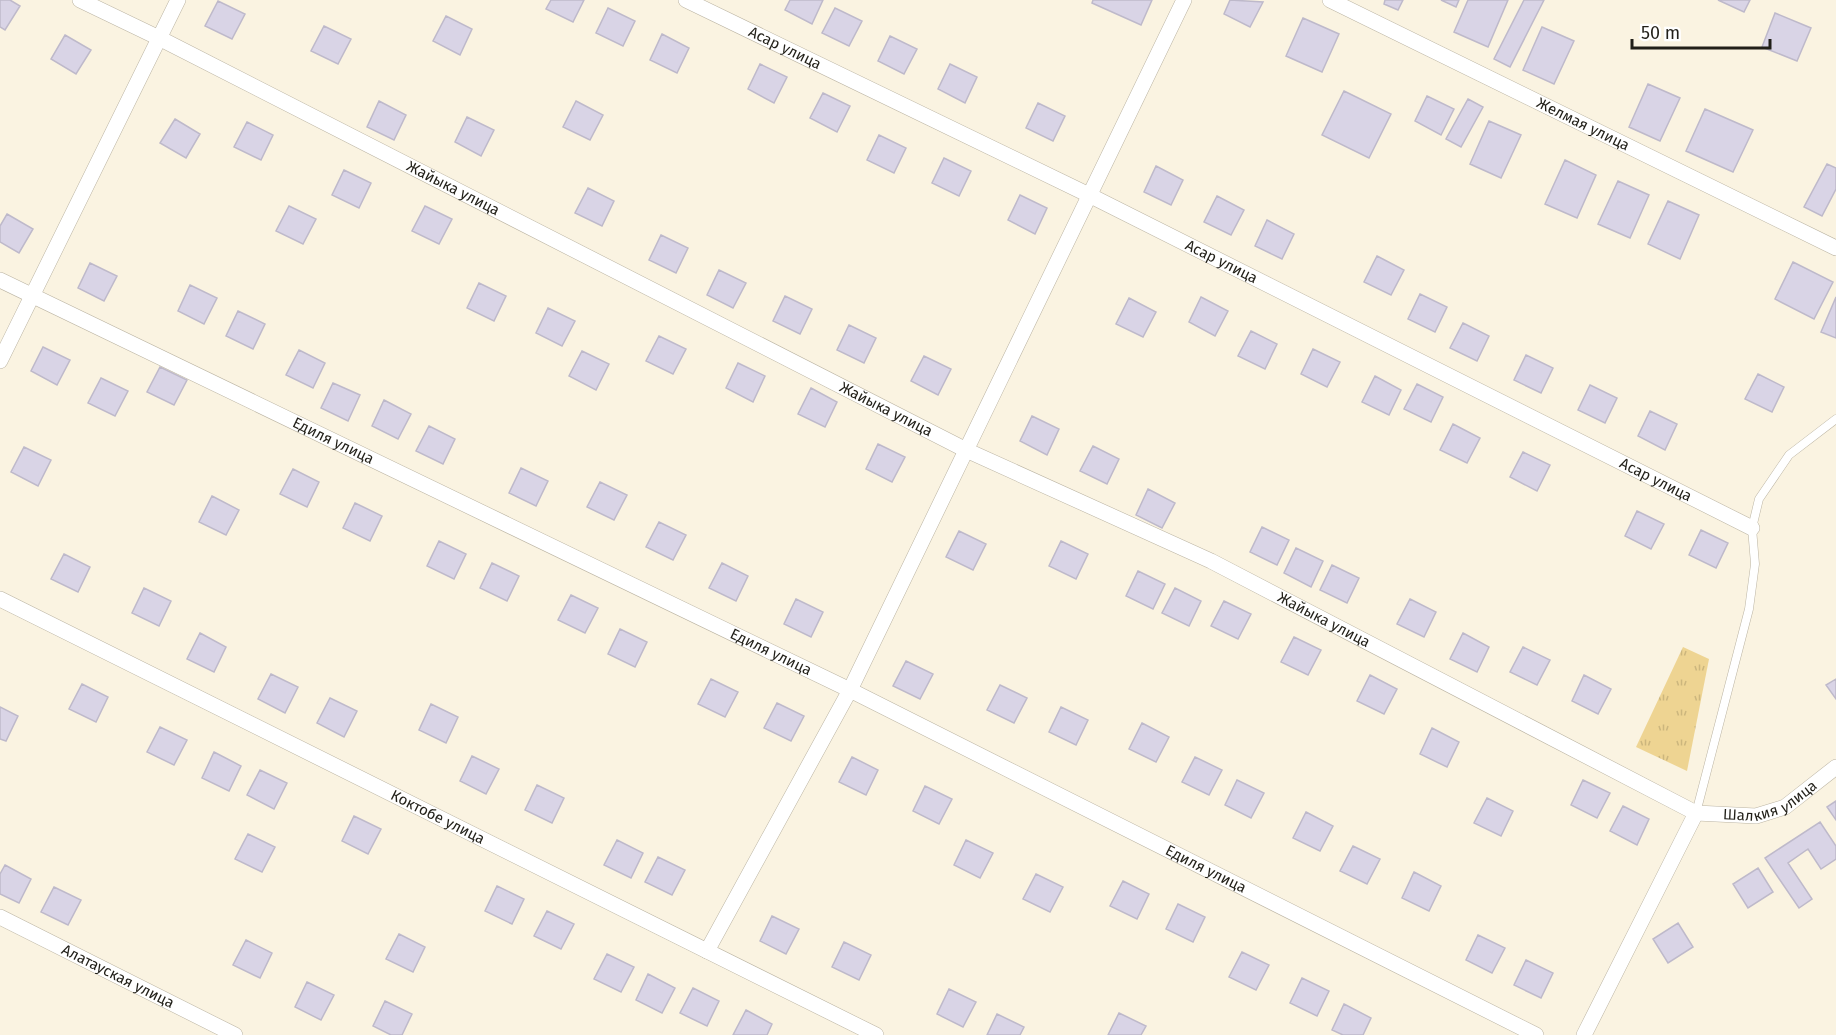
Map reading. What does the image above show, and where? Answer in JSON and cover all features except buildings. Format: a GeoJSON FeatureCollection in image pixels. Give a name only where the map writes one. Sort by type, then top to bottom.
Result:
{"type":"FeatureCollection","features":[{"type":"Feature","properties":{"kind":"street","name":"Жайыка улица"},"geometry":{"type":"LineString","coordinates":[[80,0],[159,38],[966,450],[1211,561],[1696,813]]}},
{"type":"Feature","properties":{"kind":"street"},"geometry":{"type":"LineString","coordinates":[[0,361],[178,0]]}},
{"type":"Feature","properties":{"kind":"street","name":"Асар улица"},"geometry":{"type":"LineString","coordinates":[[686,0],[1089,195],[1752,528]]}},
{"type":"Feature","properties":{"kind":"street"},"geometry":{"type":"LineString","coordinates":[[707,951],[850,690],[1184,0]]}},
{"type":"Feature","properties":{"kind":"street","name":"Желмая улица"},"geometry":{"type":"LineString","coordinates":[[1330,0],[1836,248]]}},
{"type":"Feature","properties":{"kind":"street","name":"Едиля улица"},"geometry":{"type":"LineString","coordinates":[[0,280],[850,690],[1536,1035]]}},
{"type":"Feature","properties":{"kind":"street","name":"Коктобе улица"},"geometry":{"type":"LineString","coordinates":[[0,598],[876,1035]]}},
{"type":"Feature","properties":{"kind":"street","name":"Шалкия улица"},"geometry":{"type":"LineString","coordinates":[[1696,813],[1756,816],[1785,807],[1836,767]]}},
{"type":"Feature","properties":{"kind":"street"},"geometry":{"type":"LineString","coordinates":[[1584,1035],[1696,813]]}},
{"type":"Feature","properties":{"kind":"street","name":"Алатауская улица"},"geometry":{"type":"LineString","coordinates":[[0,917],[235,1035]]}},
{"type":"Feature","properties":{"kind":"lane"},"geometry":{"type":"LineString","coordinates":[[1696,813],[1749,609],[1755,564],[1752,528],[1759,499],[1789,455],[1836,418]]}},
{"type":"Feature","properties":{"kind":"green space"},"geometry":{"type":"Polygon","coordinates":[[[1683,647],[1709,659],[1687,771],[1636,747],[1683,647]]]}}]}
